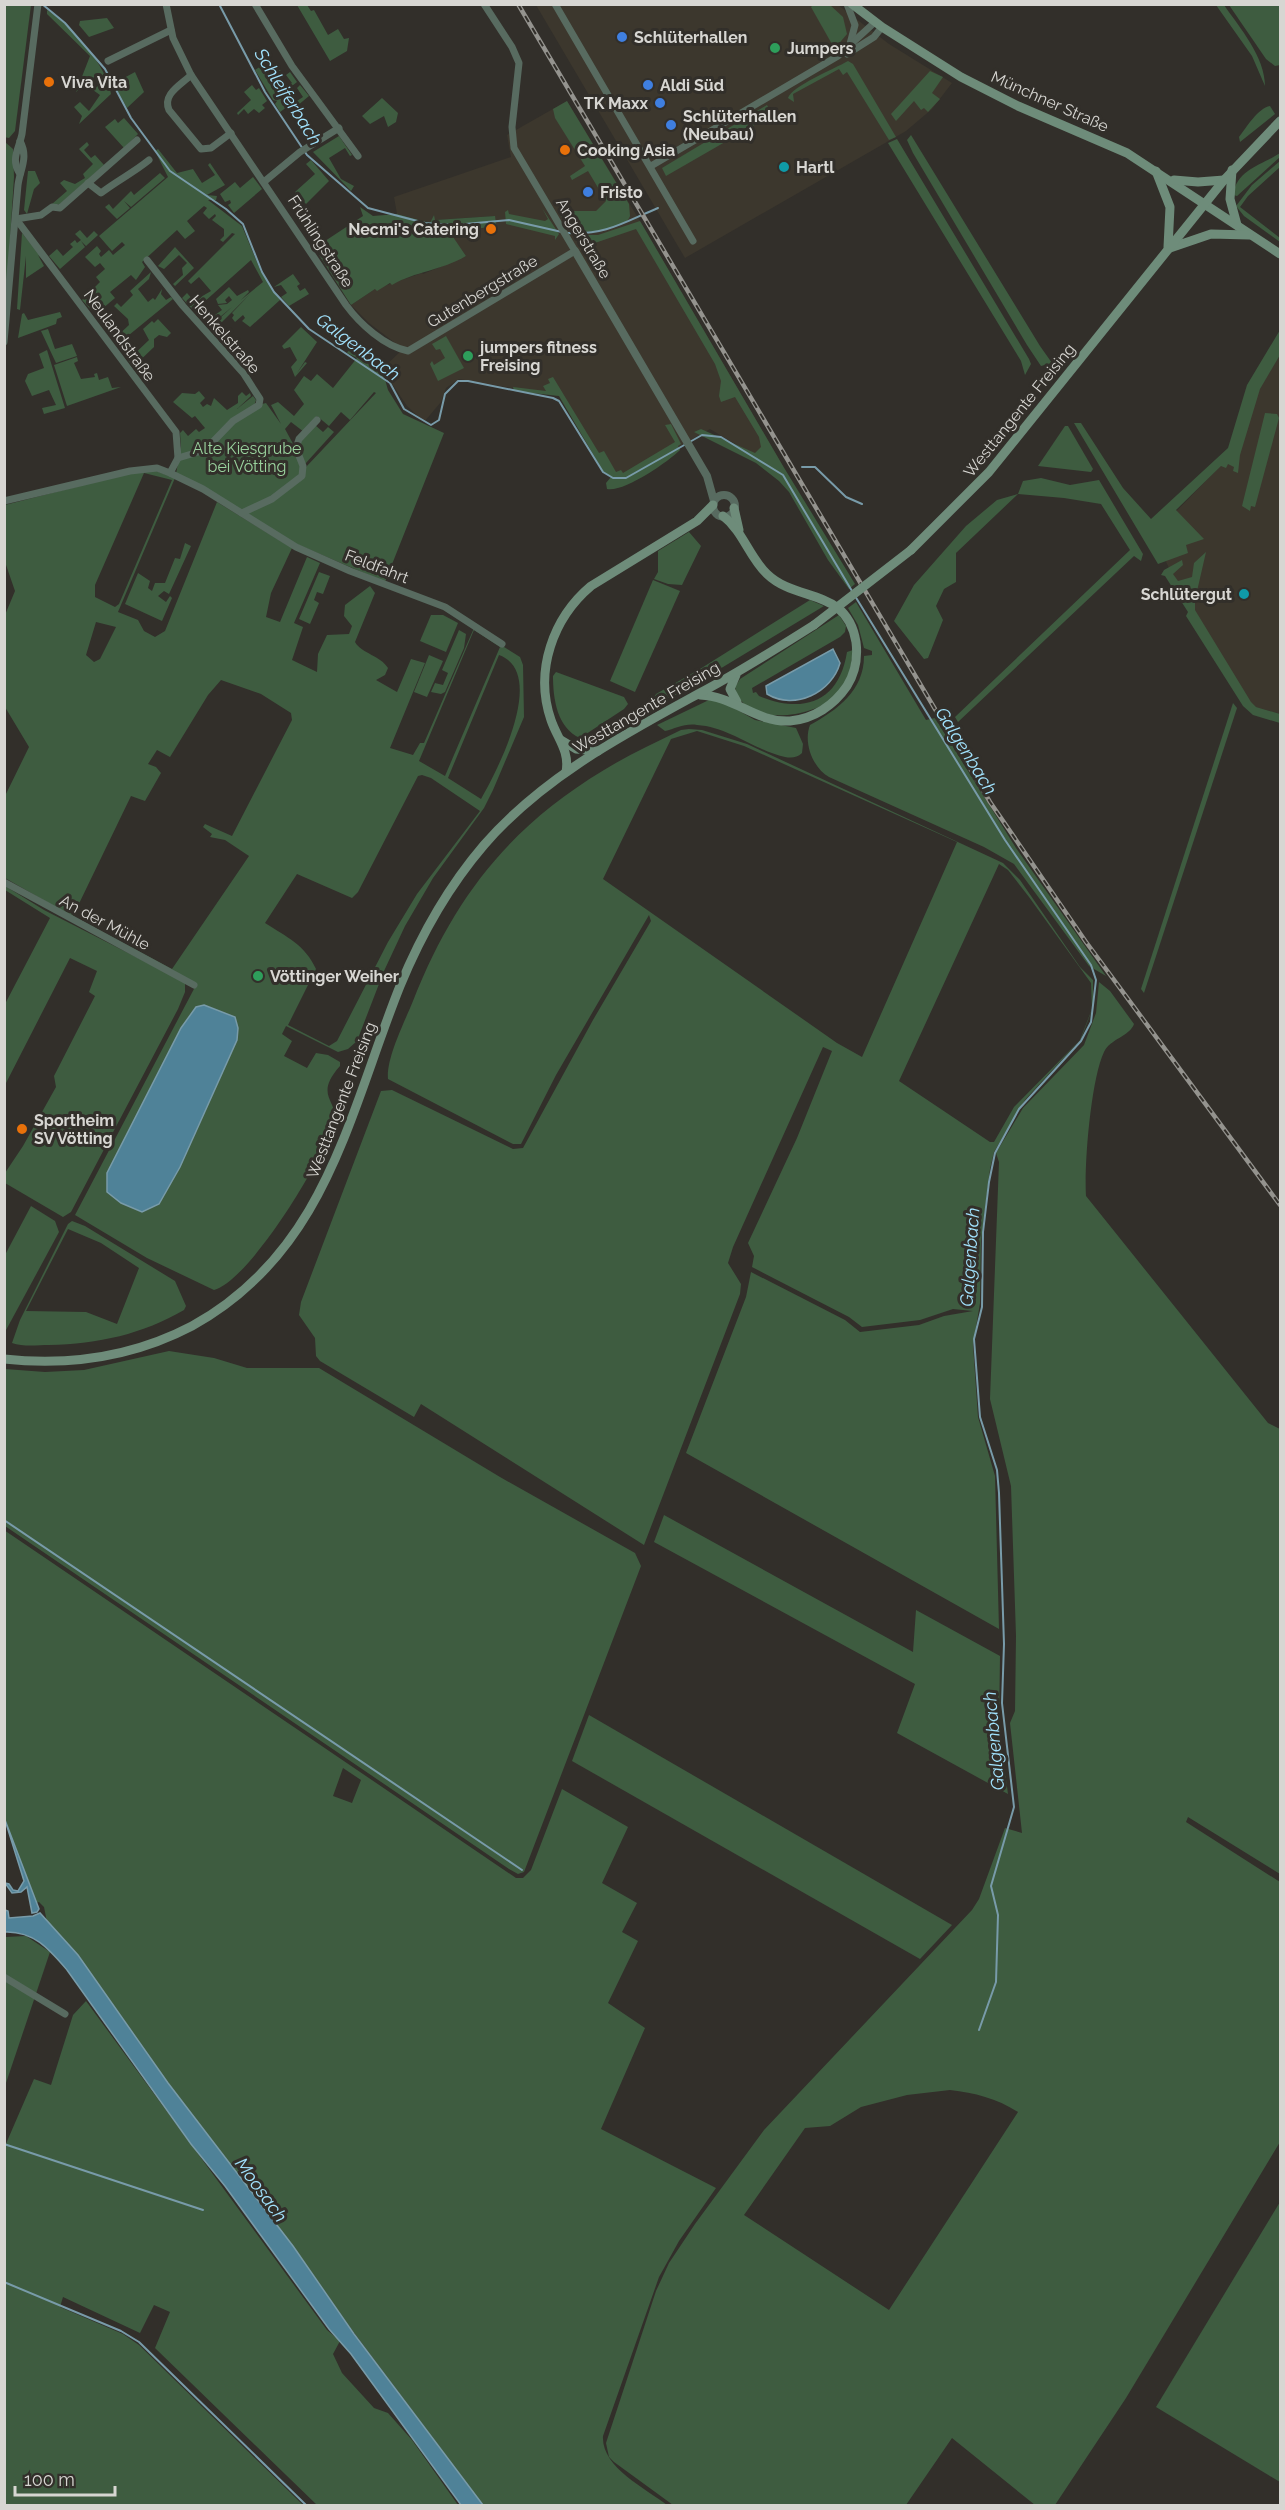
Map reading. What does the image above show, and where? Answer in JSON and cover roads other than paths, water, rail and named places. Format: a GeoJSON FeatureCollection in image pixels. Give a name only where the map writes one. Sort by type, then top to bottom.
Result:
{"type":"FeatureCollection","features":[{"type":"Feature","properties":{"kind":"main road","name":"Münchner Straße"},"geometry":{"type":"LineString","coordinates":[[852,4],[878,25],[961,77],[1018,106],[1104,141],[1155,170],[1281,254]]}},
{"type":"Feature","properties":{"kind":"main road","name":"Westtangente Freising"},"geometry":{"type":"LineString","coordinates":[[4,1359],[69,1362],[109,1356],[147,1346],[180,1332],[217,1310],[260,1275],[291,1240],[324,1186],[356,1110],[400,987],[436,912],[490,839],[521,808],[566,772],[637,727],[739,671],[814,625],[911,550],[976,486],[1046,404],[1232,170],[1281,121]]}},
{"type":"Feature","properties":{"kind":"main road"},"geometry":{"type":"LineString","coordinates":[[1155,170],[1170,207],[1168,249],[1211,234],[1252,235]]}},
{"type":"Feature","properties":{"kind":"main road"},"geometry":{"type":"LineString","coordinates":[[1232,170],[1230,200],[1237,225]]}},
{"type":"Feature","properties":{"kind":"main road"},"geometry":{"type":"LineString","coordinates":[[1168,179],[1198,182],[1224,180]]}},
{"type":"Feature","properties":{"kind":"main road"},"geometry":{"type":"LineString","coordinates":[[566,772],[567,753],[549,716],[545,686],[548,654],[560,620],[591,585],[697,520],[714,503]]}},
{"type":"Feature","properties":{"kind":"main road"},"geometry":{"type":"LineString","coordinates":[[734,508],[741,535]]}},
{"type":"Feature","properties":{"kind":"main road"},"geometry":{"type":"LineString","coordinates":[[697,520],[721,516],[741,535],[759,565],[772,579],[825,599],[842,613],[854,634],[857,658],[853,675],[845,689],[828,707],[815,715],[792,721],[776,720],[756,714],[722,697],[698,694]]}},
{"type":"Feature","properties":{"kind":"main road"},"geometry":{"type":"LineString","coordinates":[[739,671],[730,689],[739,704]]}},
{"type":"Feature","properties":{"kind":"main road"},"geometry":{"type":"LineString","coordinates":[[560,738],[576,749],[598,751]]}},
{"type":"Feature","properties":{"kind":"street","name":"Frühlingstraße"},"geometry":{"type":"LineString","coordinates":[[166,4],[171,30],[191,75],[353,314],[371,330],[402,350]]}},
{"type":"Feature","properties":{"kind":"street"},"geometry":{"type":"LineString","coordinates":[[255,4],[292,66],[358,156]]}},
{"type":"Feature","properties":{"kind":"street","name":"Angerstraße"},"geometry":{"type":"LineString","coordinates":[[484,4],[512,47],[519,63],[512,127],[514,148],[707,476],[725,495]]}},
{"type":"Feature","properties":{"kind":"street"},"geometry":{"type":"LineString","coordinates":[[555,4],[693,241]]}},
{"type":"Feature","properties":{"kind":"street"},"geometry":{"type":"LineString","coordinates":[[847,4],[855,25],[847,50]]}},
{"type":"Feature","properties":{"kind":"street"},"geometry":{"type":"LineString","coordinates":[[4,342],[20,174],[25,164],[24,148],[20,141],[38,6]]}},
{"type":"Feature","properties":{"kind":"street"},"geometry":{"type":"LineString","coordinates":[[651,166],[816,70],[847,50],[878,25]]}},
{"type":"Feature","properties":{"kind":"street"},"geometry":{"type":"LineString","coordinates":[[816,70],[825,68],[874,37],[878,25]]}},
{"type":"Feature","properties":{"kind":"street"},"geometry":{"type":"LineString","coordinates":[[108,61],[171,30]]}},
{"type":"Feature","properties":{"kind":"street"},"geometry":{"type":"LineString","coordinates":[[191,75],[168,97],[169,110],[201,148],[211,148],[231,133]]}},
{"type":"Feature","properties":{"kind":"street"},"geometry":{"type":"LineString","coordinates":[[265,181],[300,152],[339,128]]}},
{"type":"Feature","properties":{"kind":"street"},"geometry":{"type":"LineString","coordinates":[[16,219],[41,215],[52,207],[60,208],[137,140]]}},
{"type":"Feature","properties":{"kind":"street"},"geometry":{"type":"LineString","coordinates":[[88,183],[101,193],[121,177],[129,176],[149,160]]}},
{"type":"Feature","properties":{"kind":"street","name":"Neulandstraße"},"geometry":{"type":"LineString","coordinates":[[16,219],[175,429],[178,458]]}},
{"type":"Feature","properties":{"kind":"street","name":"Gutenbergstraße"},"geometry":{"type":"LineString","coordinates":[[402,350],[410,350],[574,251]]}},
{"type":"Feature","properties":{"kind":"street","name":"Henkelstraße"},"geometry":{"type":"LineString","coordinates":[[147,260],[183,306],[244,374],[260,399],[259,405],[233,421],[205,450],[178,458]]}},
{"type":"Feature","properties":{"kind":"street"},"geometry":{"type":"LineString","coordinates":[[242,513],[272,499],[302,476],[303,466],[296,448],[299,439],[317,420]]}},
{"type":"Feature","properties":{"kind":"street"},"geometry":{"type":"LineString","coordinates":[[170,473],[178,458]]}},
{"type":"Feature","properties":{"kind":"street","name":"Feldfahrt"},"geometry":{"type":"LineString","coordinates":[[4,501],[139,470],[157,468],[242,513],[284,540],[342,568],[446,607],[502,644]]}},
{"type":"Feature","properties":{"kind":"street","name":"Angerstraße"},"geometry":{"type":"LineString","coordinates":[[707,476],[714,503]]}},
{"type":"Feature","properties":{"kind":"street"},"geometry":{"type":"LineString","coordinates":[[725,495],[733,499],[734,508],[732,513],[721,516],[714,503],[725,495]]}},
{"type":"Feature","properties":{"kind":"street","name":"An der Mühle"},"geometry":{"type":"LineString","coordinates":[[4,882],[194,985]]}},
{"type":"Feature","properties":{"kind":"street"},"geometry":{"type":"LineString","coordinates":[[4,1977],[64,2014]]}},
{"type":"Feature","properties":{"kind":"water"},"geometry":{"type":"Polygon","coordinates":[[[833,649],[840,663],[836,673],[821,690],[811,696],[789,700],[778,699],[767,694],[766,686],[833,649]]]}},
{"type":"Feature","properties":{"kind":"water","name":"Vöttinger Weiher"},"geometry":{"type":"Polygon","coordinates":[[[204,1005],[235,1017],[238,1028],[237,1040],[180,1167],[159,1204],[142,1212],[121,1203],[107,1192],[107,1173],[181,1028],[196,1007],[204,1005]]]}},
{"type":"Feature","properties":{"kind":"water"},"geometry":{"type":"Polygon","coordinates":[[[5,1820],[39,1909],[37,1912],[32,1913],[27,1887],[21,1892],[12,1893],[5,1883],[18,1891],[24,1881],[5,1820]]]}},
{"type":"Feature","properties":{"kind":"water"},"geometry":{"type":"Polygon","coordinates":[[[5,1910],[8,1911],[9,1918],[33,1916],[40,1913],[78,1955],[168,2083],[293,2246],[354,2334],[483,2505],[461,2505],[351,2354],[329,2329],[225,2186],[191,2144],[67,1970],[47,1948],[33,1938],[15,1932],[5,1932],[5,1910]]]}},
{"type":"Feature","properties":{"kind":"waterway","name":"Galgenbach"},"geometry":{"type":"LineString","coordinates":[[42,4],[65,23],[105,69],[131,118],[170,171],[226,209],[243,224],[262,272],[274,292],[309,329],[390,383],[404,409],[431,425],[439,420],[445,394],[458,381],[553,398],[559,401],[603,472],[613,478],[626,478],[702,435],[721,437],[783,475],[852,591]]}},
{"type":"Feature","properties":{"kind":"waterway","name":"Schleiferbach"},"geometry":{"type":"LineString","coordinates":[[219,4],[265,92],[307,155],[368,208],[425,223],[454,225],[509,220],[562,232]]}},
{"type":"Feature","properties":{"kind":"waterway","name":"Schleiferbach"},"geometry":{"type":"LineString","coordinates":[[568,233],[605,230],[658,208]]}},
{"type":"Feature","properties":{"kind":"waterway"},"geometry":{"type":"LineString","coordinates":[[802,467],[815,467],[846,497],[862,504]]}},
{"type":"Feature","properties":{"kind":"waterway","name":"Galgenbach"},"geometry":{"type":"LineString","coordinates":[[855,596],[1005,840],[1091,965],[1096,980],[1091,1022],[1081,1041],[1019,1109],[995,1153],[983,1232],[982,1307],[974,1339],[980,1417],[997,1470],[999,1493],[1004,1644],[1002,1703],[1014,1807],[991,1886],[998,1915],[996,1982],[979,2030]]}},
{"type":"Feature","properties":{"kind":"waterway"},"geometry":{"type":"LineString","coordinates":[[4,1520],[522,1870]]}},
{"type":"Feature","properties":{"kind":"waterway"},"geometry":{"type":"LineString","coordinates":[[4,2144],[203,2210]]}},
{"type":"Feature","properties":{"kind":"waterway"},"geometry":{"type":"LineString","coordinates":[[4,2282],[121,2331],[139,2342],[307,2506]]}},
{"type":"Feature","properties":{"kind":"railway"},"geometry":{"type":"LineString","coordinates":[[518,4],[990,802],[1086,942],[1280,1205]]}},
{"type":"Feature","properties":{"kind":"place","name":"Schlüterhallen"},"geometry":{"type":"Point","coordinates":[622,37]}},
{"type":"Feature","properties":{"kind":"place","name":"Jumpers"},"geometry":{"type":"Point","coordinates":[775,48]}},
{"type":"Feature","properties":{"kind":"place","name":"Viva Vita"},"geometry":{"type":"Point","coordinates":[49,82]}},
{"type":"Feature","properties":{"kind":"place","name":"Aldi Süd"},"geometry":{"type":"Point","coordinates":[648,85]}},
{"type":"Feature","properties":{"kind":"place","name":"TK Maxx"},"geometry":{"type":"Point","coordinates":[660,103]}},
{"type":"Feature","properties":{"kind":"place","name":"Schlüterhallen (Neubau)"},"geometry":{"type":"Point","coordinates":[671,125]}},
{"type":"Feature","properties":{"kind":"place","name":"Cooking Asia"},"geometry":{"type":"Point","coordinates":[565,150]}},
{"type":"Feature","properties":{"kind":"place","name":"Hartl"},"geometry":{"type":"Point","coordinates":[784,167]}},
{"type":"Feature","properties":{"kind":"place","name":"Fristo"},"geometry":{"type":"Point","coordinates":[588,192]}},
{"type":"Feature","properties":{"kind":"place","name":"Necmi's Catering"},"geometry":{"type":"Point","coordinates":[491,229]}},
{"type":"Feature","properties":{"kind":"place","name":"jumpers fitness Freising"},"geometry":{"type":"Point","coordinates":[468,356]}},
{"type":"Feature","properties":{"kind":"place","name":"Schlütergut"},"geometry":{"type":"Point","coordinates":[1244,594]}},
{"type":"Feature","properties":{"kind":"place","name":"Vöttinger Weiher"},"geometry":{"type":"Point","coordinates":[258,976]}},
{"type":"Feature","properties":{"kind":"place","name":"Sportheim SV Vötting"},"geometry":{"type":"Point","coordinates":[22,1129]}},
{"type":"Feature","properties":{"kind":"park label","name":"Alte Kiesgrube bei Vötting"},"geometry":{"type":"Point","coordinates":[247,457]}},
{"type":"Feature","properties":{"kind":"water label","name":"Moosach"},"geometry":{"type":"Point","coordinates":[261,2190]}}]}
